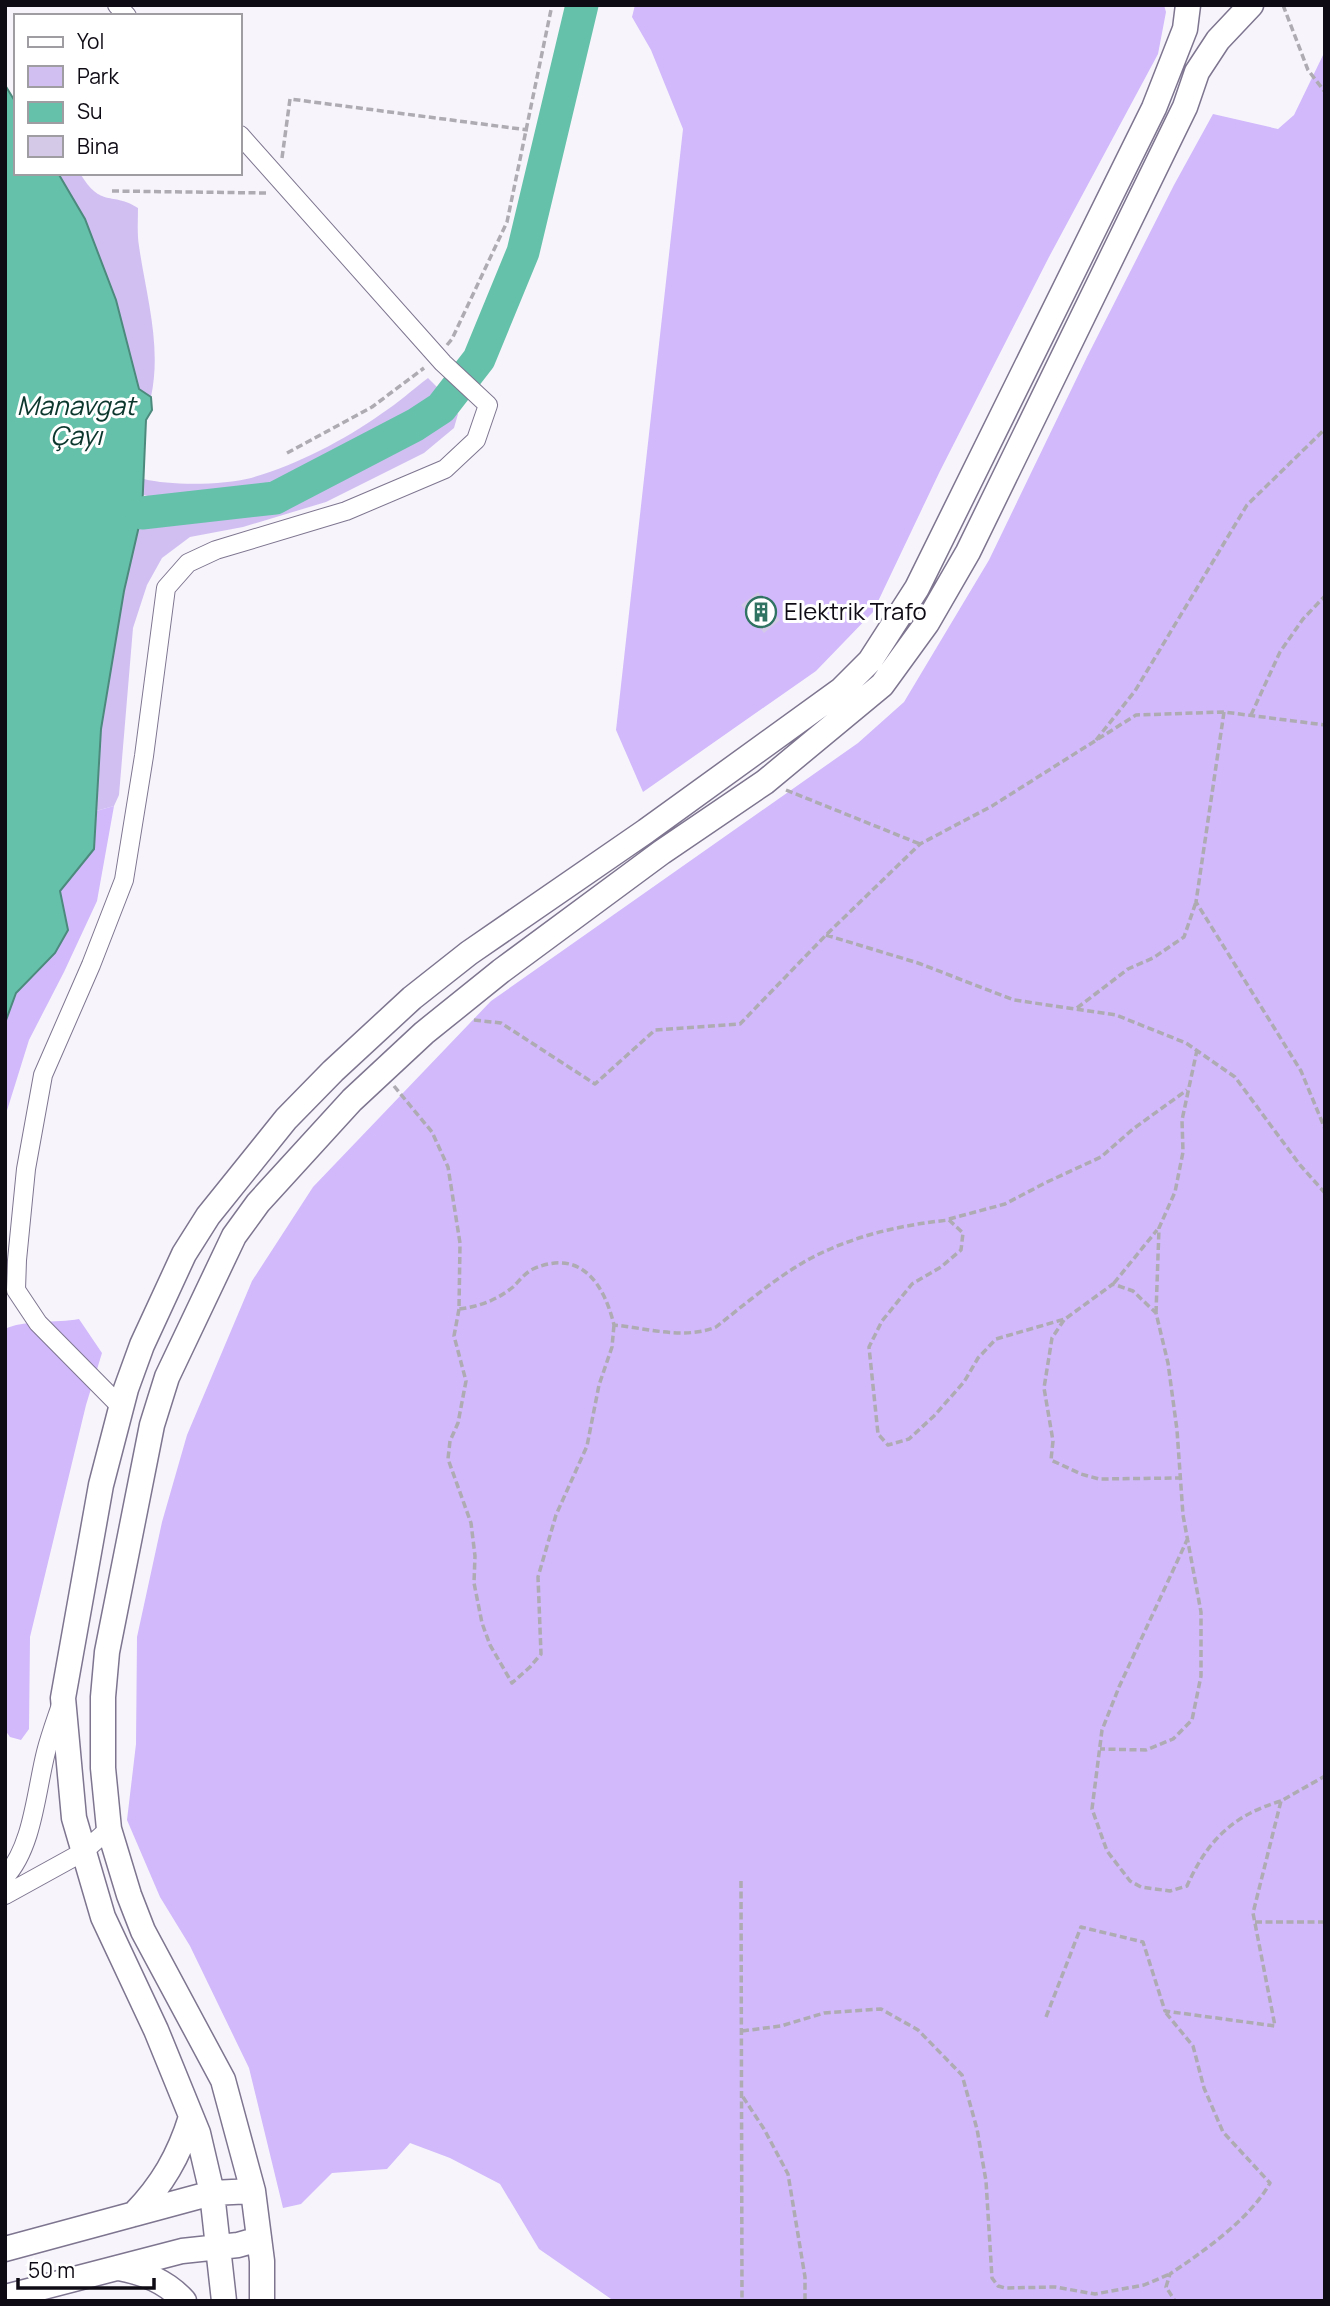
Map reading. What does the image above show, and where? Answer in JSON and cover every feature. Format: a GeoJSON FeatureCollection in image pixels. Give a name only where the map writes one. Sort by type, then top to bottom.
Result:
{"type":"FeatureCollection","features":[{"type":"Feature","properties":{"kind":"main road"},"geometry":{"type":"LineString","coordinates":[[224,2301],[212,2193],[198,2133],[156,2030],[103,1917],[83,1852],[74,1818],[63,1698],[101,1485],[121,1407],[142,1345],[190,1244],[208,1216],[286,1119],[333,1071],[412,999],[469,953],[646,831],[841,690],[870,662],[917,587],[1154,108],[1185,29],[1188,5]]}},
{"type":"Feature","properties":{"kind":"main road"},"geometry":{"type":"LineString","coordinates":[[262,2301],[253,2191],[223,2080],[143,1931],[109,1829],[103,1768],[103,1697],[107,1652],[152,1425],[167,1377],[234,1236],[258,1203],[299,1157],[382,1072],[444,1016],[501,971],[662,852],[765,782],[882,685],[927,623],[968,552],[1185,107],[1197,72],[1218,40],[1251,5]]}},
{"type":"Feature","properties":{"kind":"main road"},"geometry":{"type":"LineString","coordinates":[[133,2214],[172,2167],[191,2117]]}},
{"type":"Feature","properties":{"kind":"main road"},"geometry":{"type":"LineString","coordinates":[[5,2249],[212,2193],[253,2191]]}},
{"type":"Feature","properties":{"kind":"main road"},"geometry":{"type":"LineString","coordinates":[[5,2297],[182,2251],[218,2248],[259,2239]]}},
{"type":"Feature","properties":{"kind":"main road"},"geometry":{"type":"LineString","coordinates":[[118,2267],[143,2273],[157,2280],[184,2301]]}},
{"type":"Feature","properties":{"kind":"street"},"geometry":{"type":"LineString","coordinates":[[121,1407],[11,1298],[26,1169],[43,1075],[91,965],[124,880],[144,756],[166,588],[188,564],[216,550],[346,511],[445,469],[477,440],[488,405],[440,359],[242,137]]}},
{"type":"Feature","properties":{"kind":"street"},"geometry":{"type":"LineString","coordinates":[[5,1877],[13,1869],[32,1822],[46,1752],[63,1698]]}},
{"type":"Feature","properties":{"kind":"street"},"geometry":{"type":"LineString","coordinates":[[5,1895],[83,1852],[109,1829]]}},
{"type":"Feature","properties":{"kind":"path"},"geometry":{"type":"LineString","coordinates":[[287,453],[372,407],[440,359],[452,339],[507,222],[552,5]]}},
{"type":"Feature","properties":{"kind":"path"},"geometry":{"type":"LineString","coordinates":[[1283,5],[1308,70],[1325,92]]}},
{"type":"Feature","properties":{"kind":"path"},"geometry":{"type":"LineString","coordinates":[[112,191],[278,193],[290,99],[528,130]]}},
{"type":"Feature","properties":{"kind":"path"},"geometry":{"type":"LineString","coordinates":[[1092,745],[1135,691],[1247,505],[1325,429]]}},
{"type":"Feature","properties":{"kind":"path"},"geometry":{"type":"LineString","coordinates":[[1251,715],[1280,652],[1303,619],[1325,596]]}},
{"type":"Feature","properties":{"kind":"path"},"geometry":{"type":"LineString","coordinates":[[1076,1009],[1128,969],[1153,958],[1184,937],[1196,902],[1224,712]]}},
{"type":"Feature","properties":{"kind":"path"},"geometry":{"type":"LineString","coordinates":[[444,1016],[501,1023],[595,1084],[655,1030],[740,1024],[826,935],[920,844],[992,806],[1136,715],[1224,712],[1325,724]]}},
{"type":"Feature","properties":{"kind":"path"},"geometry":{"type":"LineString","coordinates":[[765,782],[920,844]]}},
{"type":"Feature","properties":{"kind":"path"},"geometry":{"type":"LineString","coordinates":[[1196,902],[1301,1071],[1325,1129]]}},
{"type":"Feature","properties":{"kind":"path"},"geometry":{"type":"LineString","coordinates":[[826,935],[918,963],[1014,1000],[1116,1015],[1186,1042],[1236,1077],[1300,1165],[1325,1193]]}},
{"type":"Feature","properties":{"kind":"path"},"geometry":{"type":"LineString","coordinates":[[1180,1478],[1098,1479],[1051,1460],[1053,1441],[1044,1388],[1052,1338],[1065,1319],[1113,1284],[1159,1228],[1175,1192],[1183,1152],[1182,1119],[1197,1050]]}},
{"type":"Feature","properties":{"kind":"path"},"geometry":{"type":"LineString","coordinates":[[382,1072],[432,1132],[447,1167],[460,1243],[459,1309],[454,1336],[466,1381],[448,1459],[471,1523],[475,1556],[474,1583],[482,1623],[489,1645],[512,1683],[541,1654],[538,1577],[556,1515],[587,1446],[598,1385],[612,1347],[614,1325],[608,1302],[595,1279],[579,1267],[561,1262],[530,1270],[497,1298],[459,1309]]}},
{"type":"Feature","properties":{"kind":"path"},"geometry":{"type":"LineString","coordinates":[[614,1325],[687,1333],[704,1332],[716,1327],[803,1262],[855,1238],[915,1223],[949,1220],[1004,1204],[1101,1157],[1133,1129],[1187,1090]]}},
{"type":"Feature","properties":{"kind":"path"},"geometry":{"type":"LineString","coordinates":[[949,1220],[963,1233],[961,1250],[941,1267],[912,1284],[881,1321],[869,1347],[878,1434],[888,1445],[909,1439],[934,1416],[964,1382],[978,1358],[996,1339],[1065,1319]]}},
{"type":"Feature","properties":{"kind":"path"},"geometry":{"type":"LineString","coordinates":[[1100,1749],[1146,1750],[1173,1740],[1192,1720],[1201,1676],[1201,1612],[1182,1515],[1177,1430],[1168,1363],[1156,1314],[1159,1228]]}},
{"type":"Feature","properties":{"kind":"path"},"geometry":{"type":"LineString","coordinates":[[1113,1284],[1133,1291],[1156,1314]]}},
{"type":"Feature","properties":{"kind":"path"},"geometry":{"type":"LineString","coordinates":[[1188,1538],[1118,1687],[1102,1730],[1092,1809],[1107,1852],[1130,1881],[1141,1888],[1170,1891],[1187,1886],[1199,1858],[1238,1819],[1261,1807],[1282,1801],[1325,1776]]}},
{"type":"Feature","properties":{"kind":"path"},"geometry":{"type":"LineString","coordinates":[[1165,2011],[1275,2026],[1254,1913],[1282,1801]]}},
{"type":"Feature","properties":{"kind":"path"},"geometry":{"type":"LineString","coordinates":[[741,1881],[743,2301]]}},
{"type":"Feature","properties":{"kind":"path"},"geometry":{"type":"LineString","coordinates":[[1255,1922],[1325,1922]]}},
{"type":"Feature","properties":{"kind":"path"},"geometry":{"type":"LineString","coordinates":[[742,2031],[781,2025],[824,2013],[881,2009],[918,2030],[962,2075],[977,2129],[984,2168],[992,2278],[998,2286],[1055,2287],[1095,2294],[1144,2285],[1170,2274],[1198,2255],[1262,2199],[1270,2183],[1223,2132],[1204,2088],[1193,2046],[1165,2011],[1143,1942],[1081,1927],[1046,2017]]}},
{"type":"Feature","properties":{"kind":"path"},"geometry":{"type":"LineString","coordinates":[[742,2095],[788,2174],[805,2277],[804,2301]]}},
{"type":"Feature","properties":{"kind":"path"},"geometry":{"type":"LineString","coordinates":[[1170,2274],[1166,2287],[1175,2301]]}},
{"type":"Feature","properties":{"kind":"green space"},"geometry":{"type":"Polygon","coordinates":[[[59,175],[81,175],[94,191],[138,208],[138,241],[154,340],[151,397],[139,390],[116,300],[85,219],[59,175]]]}},
{"type":"Feature","properties":{"kind":"green space"},"geometry":{"type":"Polygon","coordinates":[[[428,378],[439,389],[433,403],[387,435],[269,489],[222,497],[172,501],[143,495],[144,479],[183,484],[227,482],[251,478],[285,466],[351,434],[428,378]]]}},
{"type":"Feature","properties":{"kind":"green space"},"geometry":{"type":"Polygon","coordinates":[[[452,408],[458,414],[454,428],[424,453],[326,502],[243,527],[190,537],[162,558],[147,585],[133,628],[119,795],[114,806],[96,811],[101,729],[124,591],[139,526],[271,506],[286,501],[328,482],[401,442],[452,408]]]}},
{"type":"Feature","properties":{"kind":"shaded area"},"geometry":{"type":"Polygon","coordinates":[[[635,5],[1164,5],[1166,12],[1158,54],[1049,257],[940,471],[873,612],[816,671],[643,792],[616,730],[683,129],[651,50],[632,17],[635,5]]]}},
{"type":"Feature","properties":{"kind":"shaded area"},"geometry":{"type":"Polygon","coordinates":[[[1325,51],[1325,2301],[614,2301],[539,2249],[500,2184],[450,2158],[410,2143],[387,2169],[332,2173],[301,2204],[283,2208],[249,2068],[190,1946],[160,1897],[127,1820],[136,1744],[137,1637],[162,1522],[187,1435],[252,1281],[313,1187],[491,1001],[858,743],[904,702],[989,560],[1087,357],[1213,114],[1278,129],[1294,115],[1325,51]]]}},
{"type":"Feature","properties":{"kind":"shaded area"},"geometry":{"type":"Polygon","coordinates":[[[114,806],[97,901],[29,1040],[5,1117],[5,1023],[16,993],[55,953],[68,930],[60,891],[94,849],[96,811],[114,806]]]}},
{"type":"Feature","properties":{"kind":"shaded area"},"geometry":{"type":"Polygon","coordinates":[[[79,1319],[102,1353],[86,1405],[30,1637],[29,1729],[21,1740],[10,1737],[5,1730],[5,1329],[21,1324],[79,1319]]]}},
{"type":"Feature","properties":{"kind":"water","name":"Manavgat Çayı"},"geometry":{"type":"Polygon","coordinates":[[[5,85],[14,100],[14,175],[59,175],[85,219],[116,300],[139,389],[151,397],[152,410],[146,420],[142,513],[124,591],[101,729],[94,849],[60,891],[68,930],[55,953],[16,993],[5,1023],[5,85]]]}},
{"type":"Feature","properties":{"kind":"building","name":"Elektrik Trafo"},"geometry":{"type":"Polygon","coordinates":[[[758,592],[780,620],[764,633],[741,605],[758,592]]]}},
{"type":"Feature","properties":{"kind":"waterway"},"geometry":{"type":"LineString","coordinates":[[142,513],[275,498],[415,425],[441,408],[479,359],[523,252],[582,5]]}},
{"type":"Feature","properties":{"kind":"place","name":"Elektrik Trafo"},"geometry":{"type":"Point","coordinates":[761,612]}}]}
